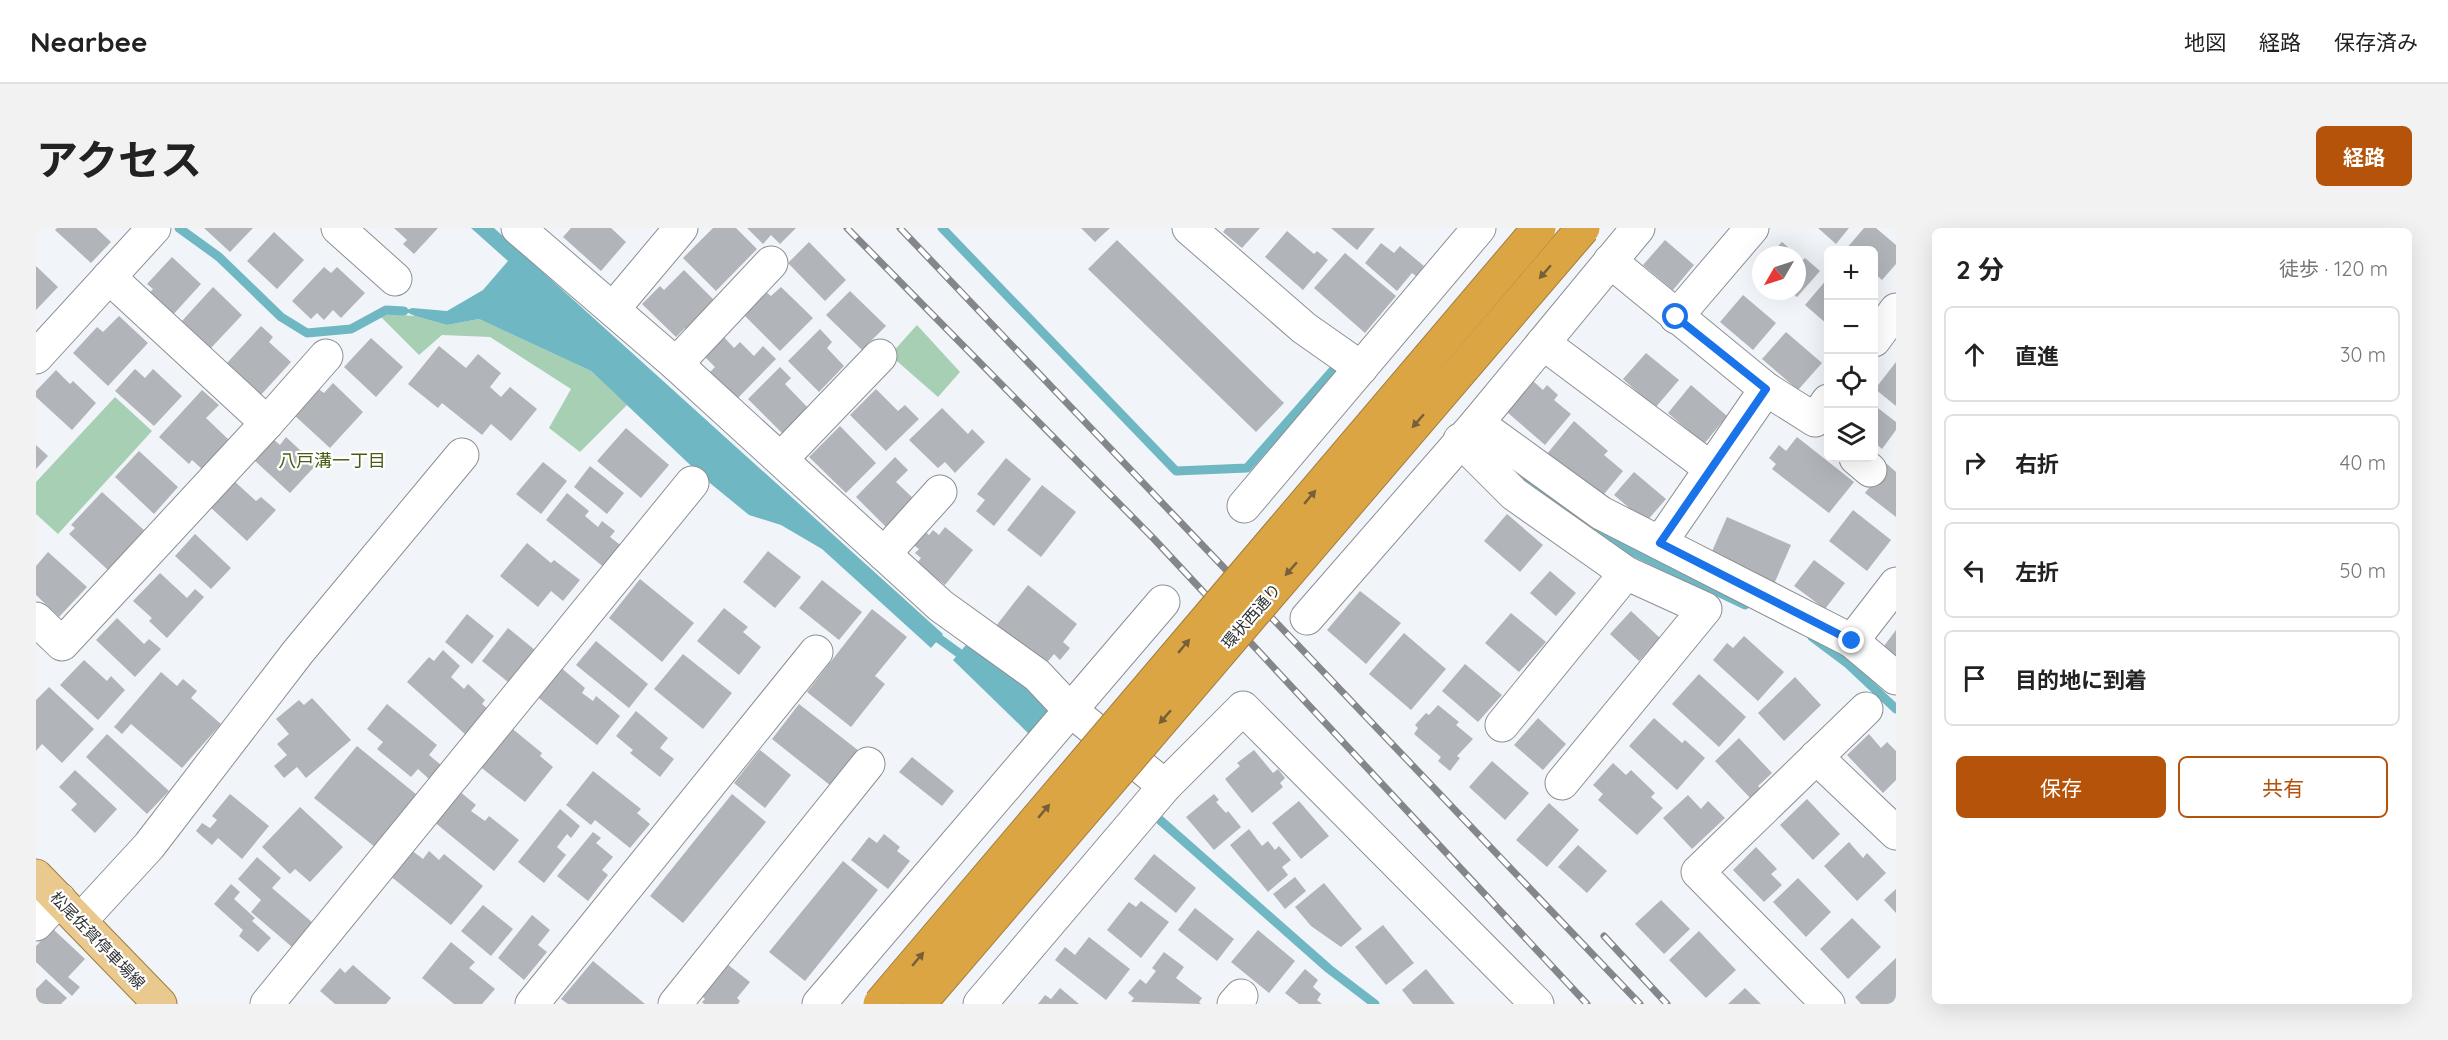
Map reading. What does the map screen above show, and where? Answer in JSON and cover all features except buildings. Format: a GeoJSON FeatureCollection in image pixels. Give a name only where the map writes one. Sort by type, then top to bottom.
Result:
{"type":"FeatureCollection","features":[{"type":"Feature","properties":{"kind":"highway","name":"環状西通り"},"geometry":{"type":"LineString","coordinates":[[880,1004],[1539,228]]}},
{"type":"Feature","properties":{"kind":"highway","name":"環状西通り"},"geometry":{"type":"LineString","coordinates":[[919,1004],[1583,228]]}},
{"type":"Feature","properties":{"kind":"main road","name":"松尾佐賀停車場線"},"geometry":{"type":"LineString","coordinates":[[36,876],[160,1004]]}},
{"type":"Feature","properties":{"kind":"street"},"geometry":{"type":"LineString","coordinates":[[338,228],[395,279]]}},
{"type":"Feature","properties":{"kind":"street"},"geometry":{"type":"LineString","coordinates":[[518,228],[676,364],[941,606],[1038,675],[1069,710],[1165,786]]}},
{"type":"Feature","properties":{"kind":"street"},"geometry":{"type":"LineString","coordinates":[[613,309],[681,228]]}},
{"type":"Feature","properties":{"kind":"street"},"geometry":{"type":"LineString","coordinates":[[1189,228],[1304,328],[1361,368]]}},
{"type":"Feature","properties":{"kind":"street"},"geometry":{"type":"LineString","coordinates":[[1307,618],[1469,432],[1638,228]]}},
{"type":"Feature","properties":{"kind":"street"},"geometry":{"type":"LineString","coordinates":[[1676,317],[1752,228]]}},
{"type":"Feature","properties":{"kind":"street"},"geometry":{"type":"LineString","coordinates":[[36,357],[152,230]]}},
{"type":"Feature","properties":{"kind":"street"},"geometry":{"type":"LineString","coordinates":[[1244,506],[1361,368],[1462,234]]}},
{"type":"Feature","properties":{"kind":"street"},"geometry":{"type":"LineString","coordinates":[[1610,261],[1766,389],[1824,418]]}},
{"type":"Feature","properties":{"kind":"street"},"geometry":{"type":"LineString","coordinates":[[676,364],[771,263]]}},
{"type":"Feature","properties":{"kind":"street"},"geometry":{"type":"LineString","coordinates":[[109,277],[267,423]]}},
{"type":"Feature","properties":{"kind":"street"},"geometry":{"type":"LineString","coordinates":[[1878,335],[1896,310]]}},
{"type":"Feature","properties":{"kind":"street"},"geometry":{"type":"LineString","coordinates":[[1543,343],[1710,468]]}},
{"type":"Feature","properties":{"kind":"street"},"geometry":{"type":"LineString","coordinates":[[36,619],[62,644],[326,356]]}},
{"type":"Feature","properties":{"kind":"street"},"geometry":{"type":"LineString","coordinates":[[781,459],[880,356]]}},
{"type":"Feature","properties":{"kind":"street"},"geometry":{"type":"LineString","coordinates":[[1660,543],[1766,389]]}},
{"type":"Feature","properties":{"kind":"street"},"geometry":{"type":"LineString","coordinates":[[1469,432],[1601,513],[1852,641],[1896,678]]}},
{"type":"Feature","properties":{"kind":"street"},"geometry":{"type":"LineString","coordinates":[[1469,432],[1514,494],[1626,573],[1705,609],[1562,783]]}},
{"type":"Feature","properties":{"kind":"street"},"geometry":{"type":"LineString","coordinates":[[36,924],[69,910],[149,846],[298,652],[462,455]]}},
{"type":"Feature","properties":{"kind":"street"},"geometry":{"type":"LineString","coordinates":[[267,1004],[692,483]]}},
{"type":"Feature","properties":{"kind":"street"},"geometry":{"type":"LineString","coordinates":[[884,554],[940,492]]}},
{"type":"Feature","properties":{"kind":"street"},"geometry":{"type":"LineString","coordinates":[[1502,725],[1626,573]]}},
{"type":"Feature","properties":{"kind":"street"},"geometry":{"type":"LineString","coordinates":[[1852,641],[1896,584]]}},
{"type":"Feature","properties":{"kind":"street"},"geometry":{"type":"LineString","coordinates":[[819,1004],[1163,602]]}},
{"type":"Feature","properties":{"kind":"street"},"geometry":{"type":"LineString","coordinates":[[532,1004],[816,652]]}},
{"type":"Feature","properties":{"kind":"street"},"geometry":{"type":"LineString","coordinates":[[980,1004],[1165,786],[1243,708],[1537,1004]]}},
{"type":"Feature","properties":{"kind":"street"},"geometry":{"type":"LineString","coordinates":[[1828,1004],[1698,872],[1866,709]]}},
{"type":"Feature","properties":{"kind":"street"},"geometry":{"type":"LineString","coordinates":[[1816,757],[1896,833]]}},
{"type":"Feature","properties":{"kind":"street"},"geometry":{"type":"LineString","coordinates":[[675,1004],[867,764]]}},
{"type":"Feature","properties":{"kind":"green space"},"geometry":{"type":"Polygon","coordinates":[[[389,314],[415,316],[447,325],[479,319],[591,371],[627,405],[580,452],[549,428],[571,389],[490,337],[442,335],[419,355],[381,317],[389,314]]]}},
{"type":"Feature","properties":{"kind":"green space"},"geometry":{"type":"Polygon","coordinates":[[[917,325],[960,372],[938,397],[890,355],[917,325]]]}},
{"type":"Feature","properties":{"kind":"green space"},"geometry":{"type":"Polygon","coordinates":[[[115,397],[152,431],[58,534],[36,514],[36,482],[115,397]]]}},
{"type":"Feature","properties":{"kind":"water"},"geometry":{"type":"Polygon","coordinates":[[[471,228],[494,228],[943,634],[931,648],[822,549],[781,525],[749,515],[705,479],[591,371],[479,319],[447,325],[404,311],[412,308],[447,311],[483,290],[508,261],[471,228]]]}},
{"type":"Feature","properties":{"kind":"water"},"geometry":{"type":"Polygon","coordinates":[[[966,645],[1035,692],[1049,712],[1030,735],[953,660],[966,645]]]}},
{"type":"Feature","properties":{"kind":"waterway"},"geometry":{"type":"LineString","coordinates":[[179,228],[219,257],[281,317],[307,333],[351,329],[386,310],[404,311]]}},
{"type":"Feature","properties":{"kind":"waterway"},"geometry":{"type":"LineString","coordinates":[[942,228],[1176,471],[1247,468],[1334,369]]}},
{"type":"Feature","properties":{"kind":"waterway"},"geometry":{"type":"LineString","coordinates":[[1527,479],[1581,521],[1623,547],[1745,605]]}},
{"type":"Feature","properties":{"kind":"waterway"},"geometry":{"type":"LineString","coordinates":[[930,632],[967,659]]}},
{"type":"Feature","properties":{"kind":"waterway"},"geometry":{"type":"LineString","coordinates":[[1812,637],[1848,664],[1896,709]]}},
{"type":"Feature","properties":{"kind":"waterway"},"geometry":{"type":"LineString","coordinates":[[1160,820],[1329,969],[1375,1004]]}},
{"type":"Feature","properties":{"kind":"railway"},"geometry":{"type":"LineString","coordinates":[[847,228],[1154,539],[1587,1004]]}},
{"type":"Feature","properties":{"kind":"railway"},"geometry":{"type":"LineString","coordinates":[[900,228],[1640,1004]]}},
{"type":"Feature","properties":{"kind":"railway"},"geometry":{"type":"LineString","coordinates":[[1604,936],[1667,1004]]}},
{"type":"Feature","properties":{"kind":"district","name":"八戸溝一丁目"},"geometry":{"type":"Point","coordinates":[332,461]}},
{"type":"Feature","properties":{"kind":"route"},"geometry":{"type":"LineString","coordinates":[[1676,317],[1766,389],[1660,543],[1852,641]]}}]}
